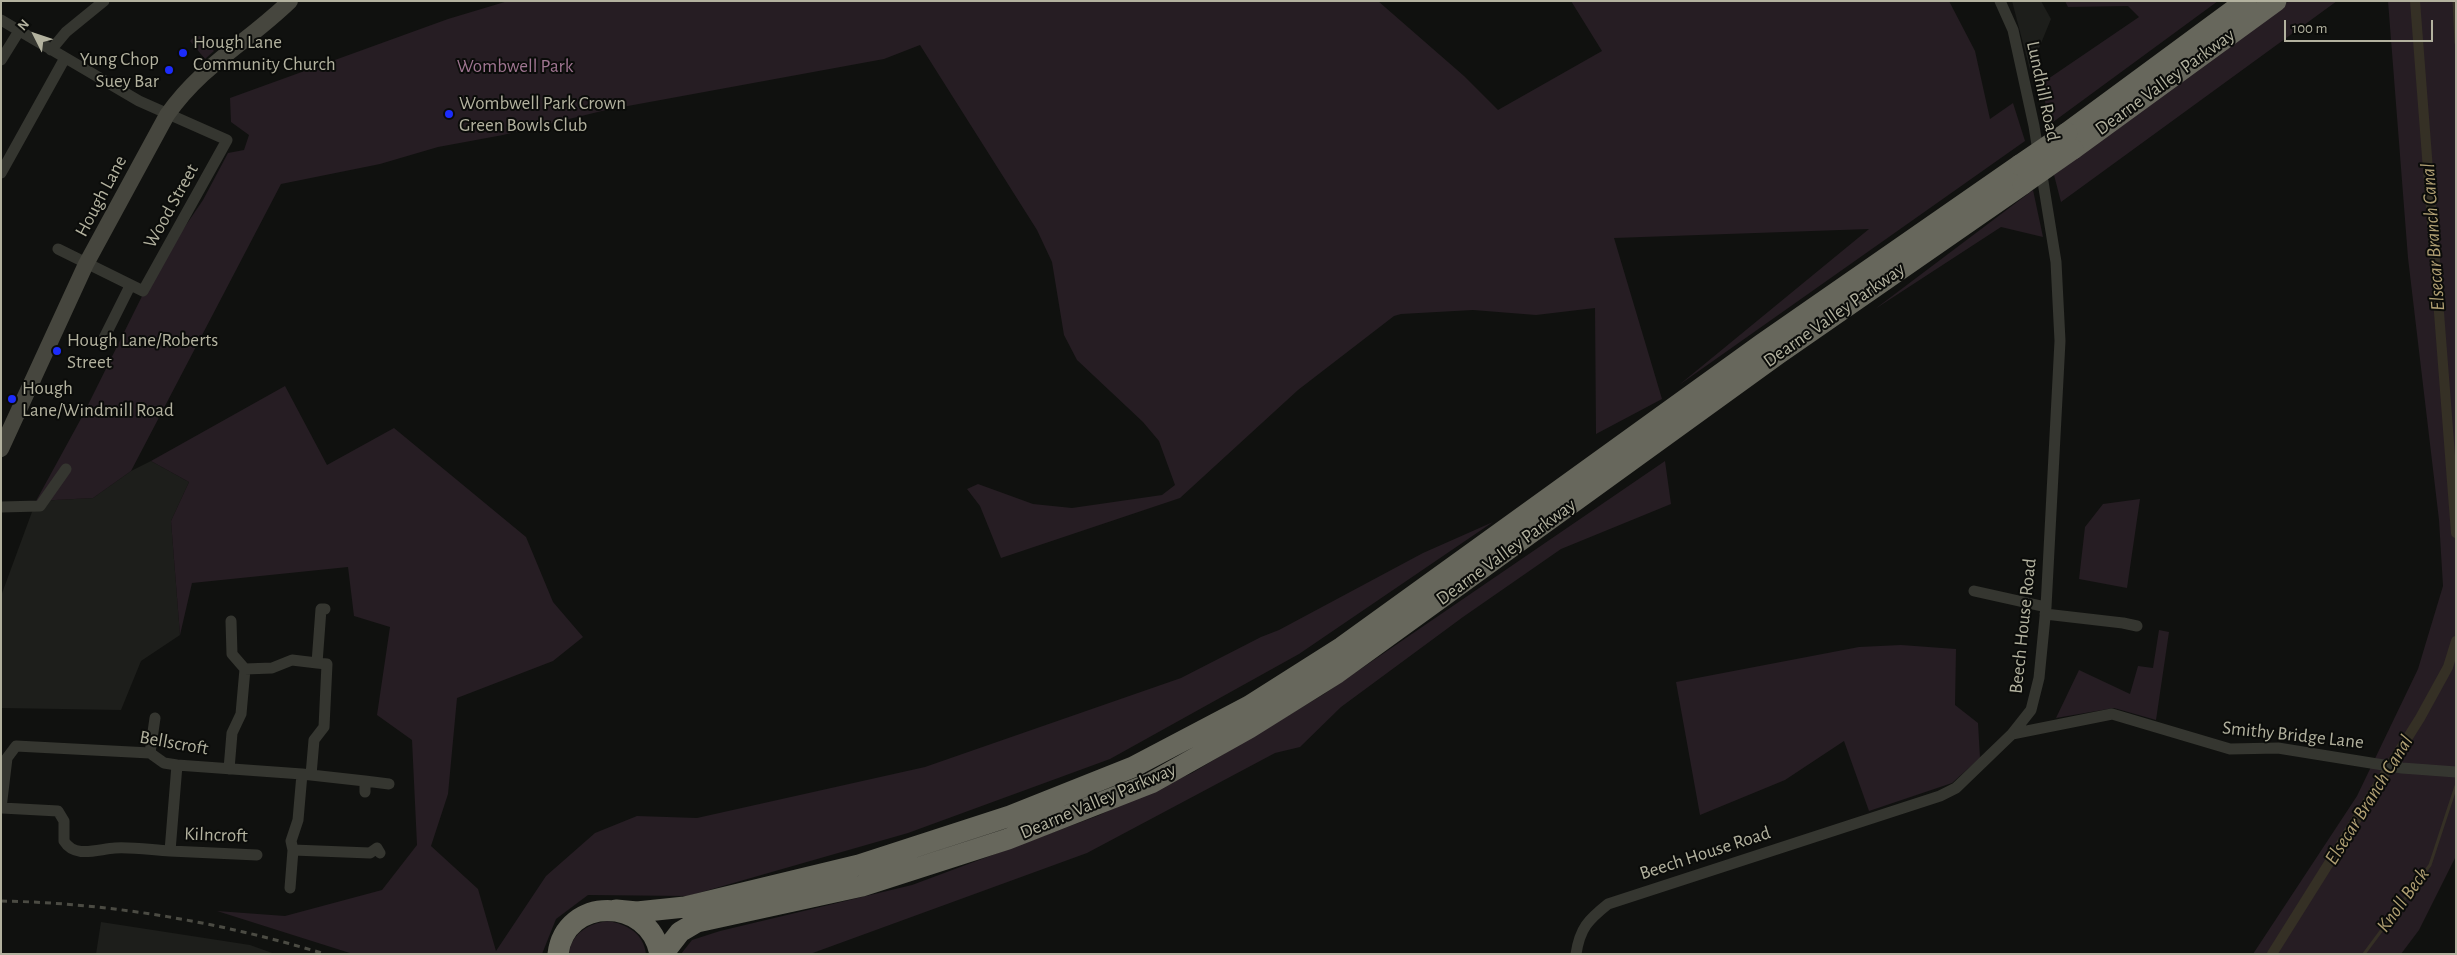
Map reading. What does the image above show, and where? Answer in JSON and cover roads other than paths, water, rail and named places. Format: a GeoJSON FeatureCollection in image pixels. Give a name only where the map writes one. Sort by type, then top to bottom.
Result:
{"type":"FeatureCollection","features":[{"type":"Feature","properties":{"kind":"highway","name":"Dearne Valley Parkway"},"geometry":{"type":"LineString","coordinates":[[2070,141],[2246,1]]}},
{"type":"Feature","properties":{"kind":"highway","name":"Dearne Valley Parkway"},"geometry":{"type":"LineString","coordinates":[[558,954],[563,938],[580,919],[591,913],[616,910],[637,912],[685,907],[859,865],[1010,816],[1133,766],[1248,706],[1342,647],[1754,350],[2021,175],[2276,1]]}},
{"type":"Feature","properties":{"kind":"highway","name":"Dearne Valley Parkway"},"geometry":{"type":"LineString","coordinates":[[662,954],[680,932],[698,922],[862,886],[1008,840],[1151,783],[1249,728],[1337,673],[1778,354],[2021,175]]}},
{"type":"Feature","properties":{"kind":"highway"},"geometry":{"type":"LineString","coordinates":[[616,910],[627,913],[646,926],[654,935],[662,954]]}},
{"type":"Feature","properties":{"kind":"main road","name":"Hough Lane"},"geometry":{"type":"LineString","coordinates":[[1,450],[86,264],[167,115],[183,93],[206,70],[290,1]]}},
{"type":"Feature","properties":{"kind":"street","name":"Lundhill Road"},"geometry":{"type":"LineString","coordinates":[[2000,1],[2014,35],[2034,126],[2044,190]]}},
{"type":"Feature","properties":{"kind":"street"},"geometry":{"type":"LineString","coordinates":[[51,50],[66,32],[99,3]]}},
{"type":"Feature","properties":{"kind":"street"},"geometry":{"type":"LineString","coordinates":[[1,20],[167,115]]}},
{"type":"Feature","properties":{"kind":"street"},"geometry":{"type":"LineString","coordinates":[[1,60],[19,31]]}},
{"type":"Feature","properties":{"kind":"street"},"geometry":{"type":"LineString","coordinates":[[1,173],[65,58]]}},
{"type":"Feature","properties":{"kind":"street","name":"Wood Street"},"geometry":{"type":"LineString","coordinates":[[130,286],[143,292],[226,144],[226,138],[167,115]]}},
{"type":"Feature","properties":{"kind":"street","name":"Beech House Road"},"geometry":{"type":"LineString","coordinates":[[1576,954],[1578,938],[1588,919],[1608,904],[1940,796],[1956,788],[2012,734],[2031,710],[2039,678],[2046,610],[2060,341],[2056,262],[2044,190]]}},
{"type":"Feature","properties":{"kind":"street"},"geometry":{"type":"LineString","coordinates":[[58,249],[130,286],[104,338]]}},
{"type":"Feature","properties":{"kind":"street"},"geometry":{"type":"LineString","coordinates":[[1,507],[40,506],[66,469]]}},
{"type":"Feature","properties":{"kind":"street"},"geometry":{"type":"LineString","coordinates":[[1974,591],[2046,610],[2123,622],[2137,626]]}},
{"type":"Feature","properties":{"kind":"street"},"geometry":{"type":"LineString","coordinates":[[317,663],[320,609],[325,609]]}},
{"type":"Feature","properties":{"kind":"street"},"geometry":{"type":"LineString","coordinates":[[229,769],[232,733],[241,714],[245,669],[232,654],[231,621]]}},
{"type":"Feature","properties":{"kind":"street"},"geometry":{"type":"LineString","coordinates":[[245,669],[272,668],[292,660],[326,664],[324,727],[314,740],[298,820],[291,841],[293,850],[290,888]]}},
{"type":"Feature","properties":{"kind":"street","name":"Smithy Bridge Lane"},"geometry":{"type":"LineString","coordinates":[[2012,734],[2112,714],[2230,749],[2278,748],[2402,768],[2456,772]]}},
{"type":"Feature","properties":{"kind":"street"},"geometry":{"type":"LineString","coordinates":[[150,753],[155,718]]}},
{"type":"Feature","properties":{"kind":"street","name":"Bellscroft"},"geometry":{"type":"LineString","coordinates":[[4,756],[16,746],[150,753],[164,763],[177,765],[306,774],[365,787],[389,784]]}},
{"type":"Feature","properties":{"kind":"street"},"geometry":{"type":"LineString","coordinates":[[4,756],[2,808],[58,812],[64,820],[64,840],[72,849],[97,852],[113,848],[170,851]]}},
{"type":"Feature","properties":{"kind":"street","name":"Kilncroft"},"geometry":{"type":"LineString","coordinates":[[177,765],[170,851],[257,854]]}},
{"type":"Feature","properties":{"kind":"street"},"geometry":{"type":"LineString","coordinates":[[293,850],[370,853],[377,848],[380,853]]}},
{"type":"Feature","properties":{"kind":"waterway","name":"Elsecar Branch Canal"},"geometry":{"type":"LineString","coordinates":[[2415,1],[2456,533]]}},
{"type":"Feature","properties":{"kind":"waterway","name":"Knoll Beck"},"geometry":{"type":"LineString","coordinates":[[2454,1],[2456,43]]}},
{"type":"Feature","properties":{"kind":"waterway","name":"Elsecar Branch Canal"},"geometry":{"type":"LineString","coordinates":[[2272,954],[2420,718],[2448,667],[2456,641]]}},
{"type":"Feature","properties":{"kind":"waterway","name":"Knoll Beck"},"geometry":{"type":"LineString","coordinates":[[2364,954],[2430,865],[2456,786]]}},
{"type":"Feature","properties":{"kind":"railway"},"geometry":{"type":"LineString","coordinates":[[1,901],[83,906],[165,916],[246,932],[325,954]]}},
{"type":"Feature","properties":{"kind":"place","name":"Hough Lane Community Church"},"geometry":{"type":"Point","coordinates":[183,53]}},
{"type":"Feature","properties":{"kind":"place","name":"Yung Chop Suey Bar"},"geometry":{"type":"Point","coordinates":[169,70]}},
{"type":"Feature","properties":{"kind":"place","name":"Wombwell Park Crown Green Bowls Club"},"geometry":{"type":"Point","coordinates":[449,114]}},
{"type":"Feature","properties":{"kind":"place","name":"Hough Lane/Roberts Street"},"geometry":{"type":"Point","coordinates":[57,351]}},
{"type":"Feature","properties":{"kind":"place","name":"Hough Lane/Windmill Road"},"geometry":{"type":"Point","coordinates":[12,399]}},
{"type":"Feature","properties":{"kind":"park label","name":"Wombwell Park"},"geometry":{"type":"Point","coordinates":[515,66]}}]}
